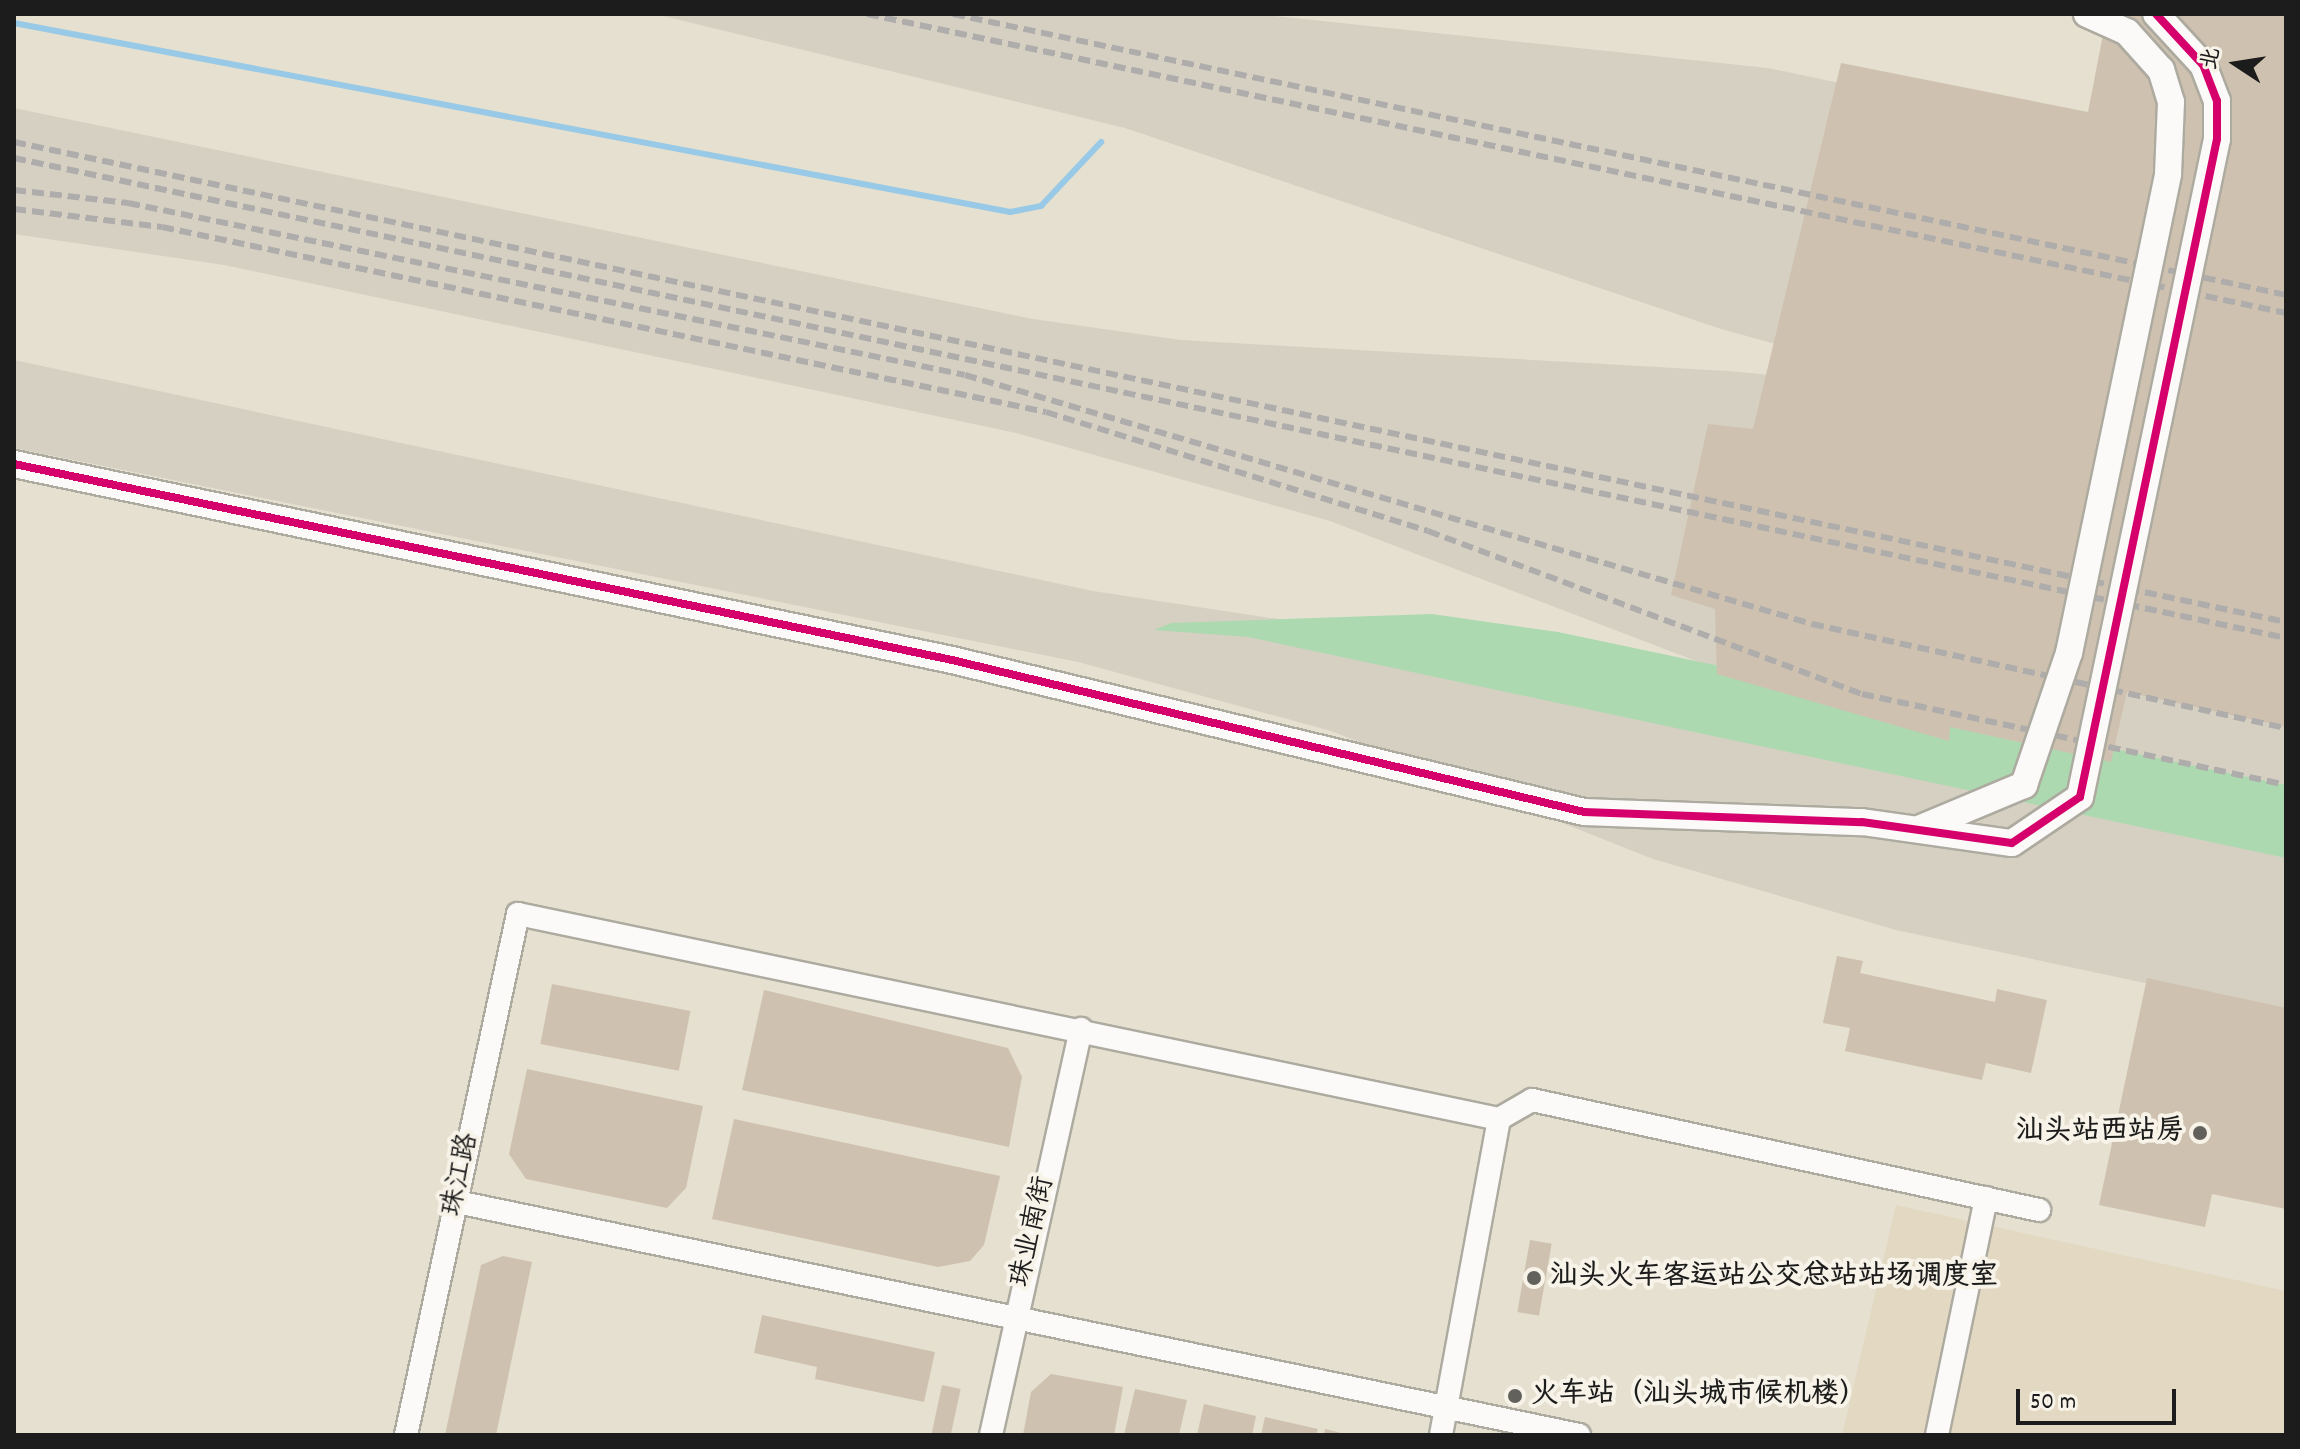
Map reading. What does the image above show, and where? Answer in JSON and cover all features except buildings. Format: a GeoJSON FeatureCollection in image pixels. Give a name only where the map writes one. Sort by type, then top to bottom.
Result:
{"type":"FeatureCollection","features":[{"type":"Feature","properties":{"kind":"street"},"geometry":{"type":"LineString","coordinates":[[1917,830],[2024,785],[2069,653],[2168,174],[2171,102],[2161,70],[2127,32],[2087,14]]}},
{"type":"Feature","properties":{"kind":"street"},"geometry":{"type":"LineString","coordinates":[[14,464],[967,663],[1584,812],[1917,830],[2012,843],[2080,797],[2217,139],[2217,101],[2203,65],[2156,14]]}},
{"type":"Feature","properties":{"kind":"street","name":"珠江路"},"geometry":{"type":"LineString","coordinates":[[406,1435],[518,914],[1081,1029]]}},
{"type":"Feature","properties":{"kind":"street"},"geometry":{"type":"LineString","coordinates":[[1081,1029],[1499,1119],[1532,1100],[2039,1210]]}},
{"type":"Feature","properties":{"kind":"street","name":"珠业南街"},"geometry":{"type":"LineString","coordinates":[[991,1435],[1014,1318],[1081,1029]]}},
{"type":"Feature","properties":{"kind":"street"},"geometry":{"type":"LineString","coordinates":[[1441,1435],[1499,1119]]}},
{"type":"Feature","properties":{"kind":"street"},"geometry":{"type":"LineString","coordinates":[[1937,1435],[1986,1198]]}},
{"type":"Feature","properties":{"kind":"street"},"geometry":{"type":"LineString","coordinates":[[457,1202],[1579,1435]]}},
{"type":"Feature","properties":{"kind":"shaded area"},"geometry":{"type":"Polygon","coordinates":[[[655,14],[1255,14],[1768,68],[2286,177],[2286,1013],[1896,930],[1653,859],[1331,731],[1078,662],[14,448],[14,360],[1093,591],[1667,678],[1717,669],[1330,521],[1016,433],[224,265],[14,234],[14,108],[1033,319],[1181,340],[1729,371],[1954,393],[1721,329],[1125,128],[655,14]]]}},
{"type":"Feature","properties":{"kind":"shaded area"},"geometry":{"type":"Polygon","coordinates":[[[1896,1205],[2286,1291],[2286,1435],[1842,1435],[1896,1205]]]}},
{"type":"Feature","properties":{"kind":"green space"},"geometry":{"type":"Polygon","coordinates":[[[1432,614],[1558,632],[2286,785],[2286,858],[1248,637],[1154,630],[1171,623],[1432,614]]]}},
{"type":"Feature","properties":{"kind":"waterway"},"geometry":{"type":"LineString","coordinates":[[14,23],[1010,212],[1041,206],[1101,142]]}},
{"type":"Feature","properties":{"kind":"railway"},"geometry":{"type":"LineString","coordinates":[[867,14],[2286,313]]}},
{"type":"Feature","properties":{"kind":"railway"},"geometry":{"type":"LineString","coordinates":[[953,14],[2286,295]]}},
{"type":"Feature","properties":{"kind":"railway"},"geometry":{"type":"LineString","coordinates":[[14,142],[2286,622]]}},
{"type":"Feature","properties":{"kind":"railway"},"geometry":{"type":"LineString","coordinates":[[14,158],[2286,638]]}},
{"type":"Feature","properties":{"kind":"railway"},"geometry":{"type":"LineString","coordinates":[[14,190],[128,203],[965,375],[1812,624],[2286,728]]}},
{"type":"Feature","properties":{"kind":"railway"},"geometry":{"type":"LineString","coordinates":[[14,209],[162,227],[1046,412],[1428,531],[1862,694],[2286,785]]}},
{"type":"Feature","properties":{"kind":"cycle path"},"geometry":{"type":"LineString","coordinates":[[14,464],[952,660],[1584,812],[1862,822],[2012,843],[2080,797],[2217,139],[2217,101],[2203,65],[2156,14]]}},
{"type":"Feature","properties":{"kind":"place","name":"汕头站西站房"},"geometry":{"type":"Point","coordinates":[2200,1133]}},
{"type":"Feature","properties":{"kind":"place","name":"汕头火车客运站公交总站站场调度室"},"geometry":{"type":"Point","coordinates":[1534,1278]}},
{"type":"Feature","properties":{"kind":"place","name":"火车站（汕头城市候机楼）"},"geometry":{"type":"Point","coordinates":[1515,1396]}}]}
